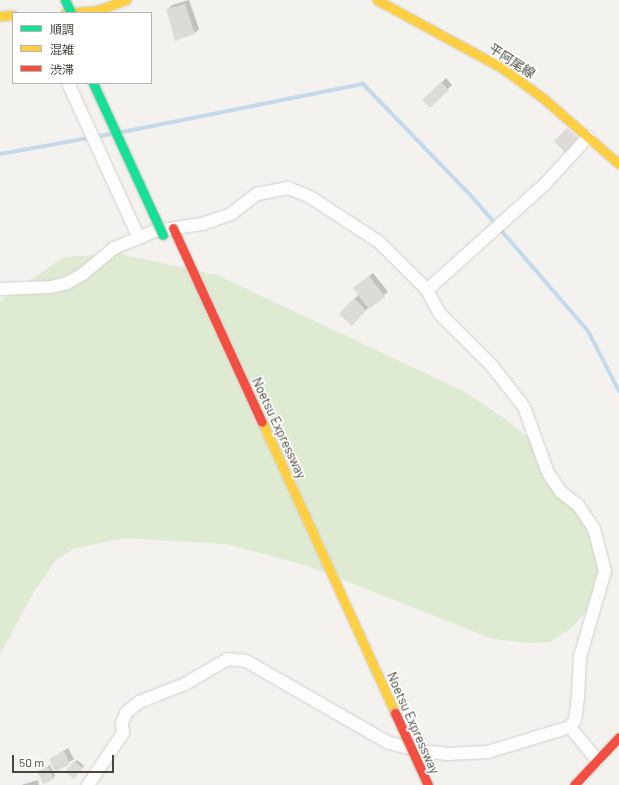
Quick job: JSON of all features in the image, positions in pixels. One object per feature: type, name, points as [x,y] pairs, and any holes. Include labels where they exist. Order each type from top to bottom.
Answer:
[{"type":"main road","points":[[55,0],[61,12]]},
{"type":"main road","points":[[65,0],[71,12]]},
{"type":"main road","points":[[76,12],[98,10],[126,0]]},
{"type":"main road","name":"平阿尾線","points":[[377,0],[502,68],[544,98],[619,164]]},
{"type":"main road","points":[[0,16],[12,15]]},
{"type":"main road","points":[[93,84],[165,238]]},
{"type":"main road","name":"Noetsu Expressway","points":[[171,225],[428,785]]},
{"type":"main road","name":"Noetsu Expressway","points":[[389,730],[402,757]]},
{"type":"main road","points":[[574,785],[619,737]]},
{"type":"street","points":[[68,84],[139,238]]},
{"type":"street","points":[[426,290],[545,184],[588,137]]},
{"type":"street","points":[[0,289],[51,287],[68,283],[83,274],[114,248],[155,231],[202,224],[231,214],[256,194],[288,188],[310,197],[379,242],[426,290],[440,314],[472,344],[524,407],[548,473],[560,491],[578,505],[594,529],[605,571],[580,657],[575,720],[570,727],[487,752],[448,754],[420,751],[387,742],[246,661],[228,658],[185,684],[139,702],[126,713],[122,723],[123,733],[88,785]]},
{"type":"street","points":[[570,727],[597,760]]},
{"type":"green space","points":[[120,254],[217,275],[465,392],[505,419],[530,439],[594,532],[600,587],[590,608],[570,629],[550,642],[529,643],[493,639],[308,566],[226,544],[123,538],[73,549],[56,560],[33,593],[0,655],[0,301],[64,257]]},
{"type":"building","points":[[185,4],[195,34],[175,41],[166,9]]},
{"type":"building","points":[[441,82],[449,90],[430,108],[422,100]]},
{"type":"building","points":[[567,128],[579,139],[565,153],[554,141]]},
{"type":"building","points":[[369,276],[385,297],[369,309],[353,288]]},
{"type":"building","points":[[354,298],[366,310],[352,326],[339,314]]},
{"type":"building","points":[[64,751],[70,764],[55,772],[49,759]]},
{"type":"building","points":[[74,761],[83,768],[74,779],[65,772]]},
{"type":"building","points":[[48,767],[54,779],[43,784],[37,771]]},
{"type":"waterway","points":[[122,132],[363,84],[474,199],[588,331],[619,391]]},
{"type":"waterway","points":[[0,154],[110,134]]},
{"type":"traffic: slow","points":[[76,12],[98,10],[126,0]]},
{"type":"traffic: slow","points":[[377,0],[502,68],[543,98],[619,164]]},
{"type":"traffic: slow","points":[[0,16],[12,15]]},
{"type":"traffic: slow","points":[[262,422],[395,713]]},
{"type":"traffic: jam","points":[[173,228],[262,422]]},
{"type":"traffic: jam","points":[[395,713],[428,785]]},
{"type":"traffic: jam","points":[[574,785],[619,737]]},
{"type":"traffic: fast","points":[[65,0],[71,12]]},
{"type":"traffic: fast","points":[[93,84],[163,235]]}]
